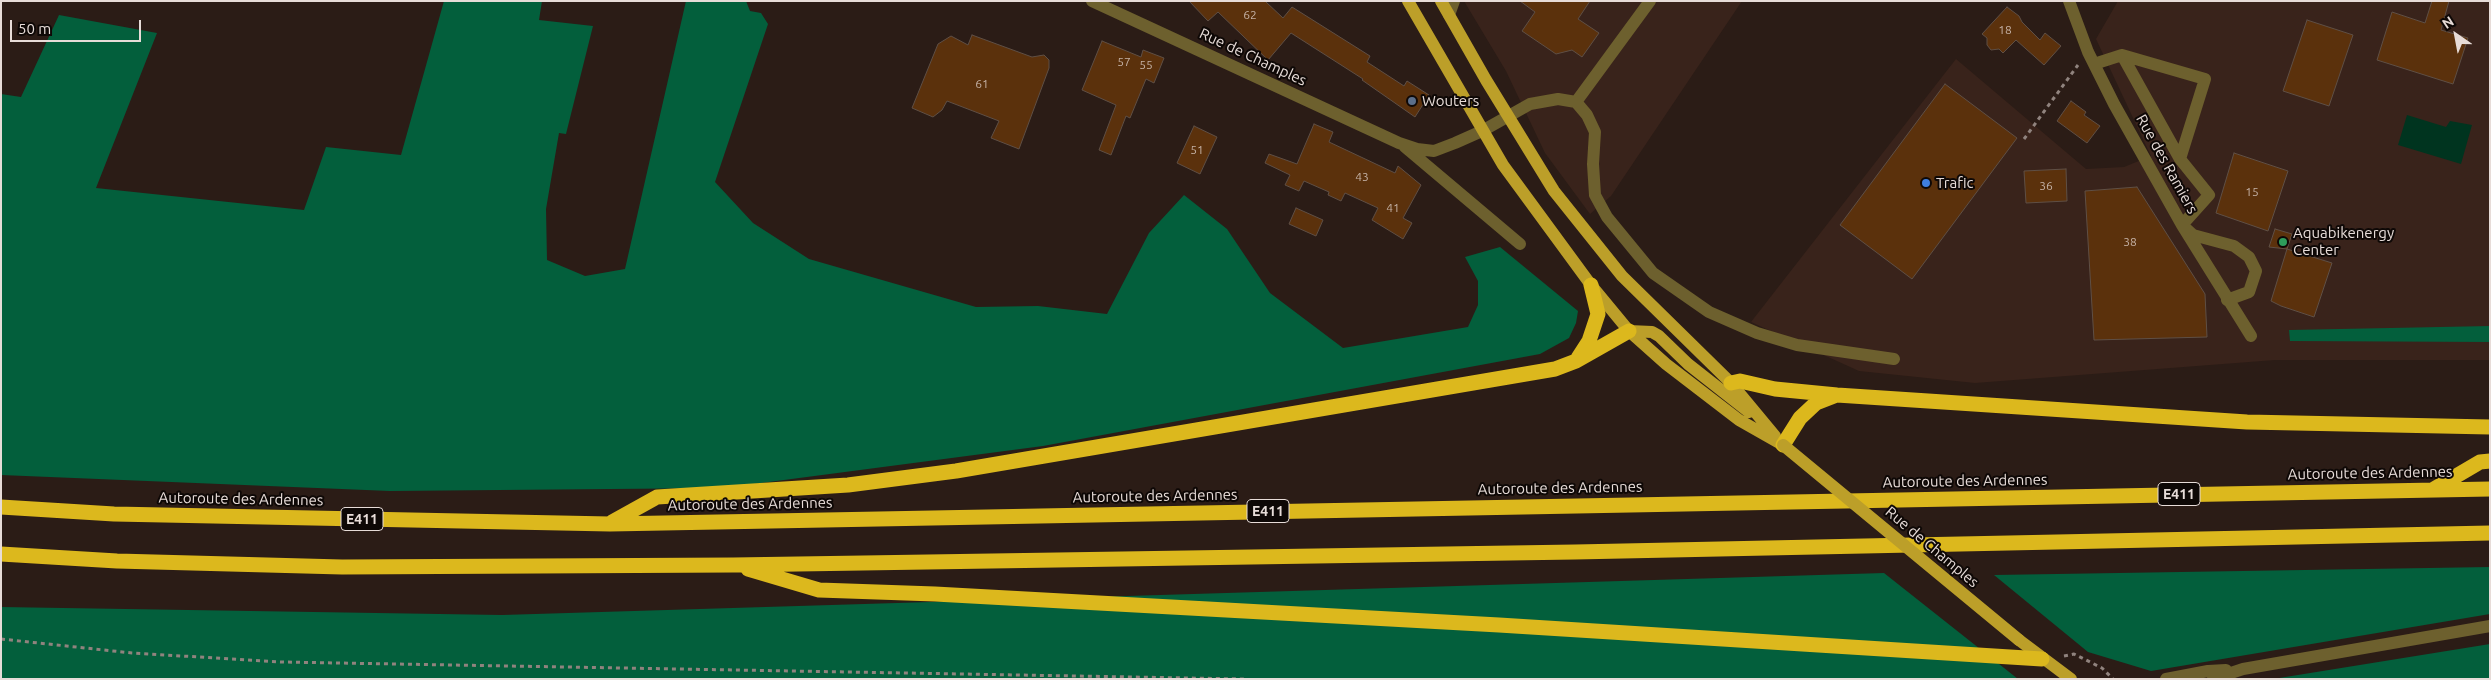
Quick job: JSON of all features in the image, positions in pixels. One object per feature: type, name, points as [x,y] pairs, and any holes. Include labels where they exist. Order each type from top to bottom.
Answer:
[{"type":"highway","points":[[1576,361],[1589,341],[1598,314],[1591,285]]},
{"type":"highway","points":[[610,524],[657,496],[848,485],[956,471],[1545,371],[1576,361],[1629,331]]},
{"type":"highway","points":[[1731,383],[1740,381],[1775,389],[1837,395],[2247,422],[2490,427]]},
{"type":"highway","points":[[1783,445],[1800,418],[1816,403],[1837,395]]},
{"type":"highway","points":[[2431,490],[2480,462],[2490,461]]},
{"type":"highway","name":"Autoroute des Ardennes","points":[[1,507],[114,514],[610,524],[2490,489]]},
{"type":"highway","points":[[1,554],[117,561],[342,567],[733,565],[1575,552],[2490,533]]},
{"type":"highway","points":[[733,565],[819,590],[935,594],[1469,624],[2042,659]]},
{"type":"main road","name":"Rue de Champles","points":[[1408,1],[1482,131],[1531,205],[1591,285],[1629,331],[1666,364],[1740,420],[1783,445],[2042,659],[2071,679]]},
{"type":"main road","points":[[1441,1],[1507,116],[1554,191],[1589,238],[1650,306],[1731,383],[1759,419],[1783,445]]},
{"type":"main road","points":[[1629,331],[1652,332],[1659,336],[1688,364],[1732,400],[1759,419]]},
{"type":"street","name":"Rue de Champles","points":[[1092,1],[1399,143],[1417,149],[1434,151],[1482,131],[1507,116]]},
{"type":"street","points":[[1449,15],[1454,1]]},
{"type":"street","points":[[1576,102],[1650,1]]},
{"type":"street","name":"Rue des Ramiers","points":[[2068,1],[2094,64],[2182,225],[2251,336]]},
{"type":"street","points":[[2094,64],[2122,55],[2205,78],[2180,159]]},
{"type":"street","points":[[2122,55],[2180,159],[2209,195],[2182,225],[2193,235],[2234,246],[2249,257],[2256,270],[2249,292],[2227,300]]},
{"type":"street","points":[[1507,116],[1530,104],[1545,100],[1558,99],[1576,102],[1587,115],[1595,132],[1593,164],[1595,194],[1606,217],[1653,273],[1709,312],[1757,333],[1796,345],[1894,359]]},
{"type":"street","name":"Rue de Champles","points":[[1399,143],[1520,244]]},
{"type":"street","points":[[2166,679],[2208,671],[2243,669],[2490,626]]},
{"type":"street","points":[[2213,679],[2243,669]]},
{"type":"path","points":[[2024,140],[2088,52]]},
{"type":"path","points":[[1,639],[132,653],[282,662],[1245,679]]},
{"type":"path","points":[[2042,659],[2074,654],[2102,668],[2113,679]]},
{"type":"shaded area","points":[[1464,1],[1742,1],[1611,196],[1590,214],[1545,153],[1506,71]]},
{"type":"shaded area","points":[[2118,1],[2490,1],[2490,360],[2275,360],[1975,383],[1859,371],[1751,322],[1956,59],[2086,169],[2124,167],[2151,156],[2096,39]]},
{"type":"green space","points":[[444,1],[542,1],[539,20],[593,26],[566,134],[559,133],[546,209],[547,260],[585,276],[625,269],[686,1],[746,1],[750,11],[761,13],[768,24],[715,182],[753,223],[809,259],[976,307],[1038,306],[1107,314],[1149,233],[1184,195],[1227,229],[1270,293],[1343,348],[1468,327],[1478,305],[1478,281],[1465,257],[1500,247],[1578,311],[1576,323],[1569,338],[1540,354],[1043,446],[723,488],[390,491],[1,475],[1,94],[21,97],[59,15],[157,33],[96,188],[304,210],[326,147],[401,155]]},
{"type":"green space","points":[[2407,115],[2446,127],[2450,121],[2472,125],[2461,164],[2398,145]]},
{"type":"green space","points":[[2490,326],[2490,342],[2290,341],[2289,330]]},
{"type":"green space","points":[[2490,567],[2490,614],[2151,671],[2088,652],[1994,575]]},
{"type":"green space","points":[[1884,573],[2018,679],[1,679],[1,607],[502,615]]},
{"type":"green space","points":[[2490,644],[2490,679],[2273,679]]},
{"type":"building","points":[[1189,1],[1265,1],[1283,18],[1292,7],[1370,56],[1367,62],[1404,86],[1407,81],[1429,95],[1415,117],[1363,79],[1291,33],[1268,60],[1218,12],[1208,21]]},
{"type":"building","points":[[1520,1],[1590,1],[1578,19],[1599,33],[1582,57],[1572,50],[1556,54],[1522,31],[1535,12]]},
{"type":"building","points":[[2432,1],[2449,1],[2441,30],[2468,38],[2453,84],[2377,60],[2392,12],[2425,23]]},
{"type":"building","points":[[2007,7],[2019,16],[2022,22],[2040,40],[2045,33],[2061,46],[2044,65],[2016,40],[2003,53],[1999,49],[1991,50],[1987,45],[1987,38],[1982,34]]},
{"type":"building","points":[[2307,20],[2353,35],[2329,106],[2283,91]]},
{"type":"building","points":[[972,35],[1032,57],[1044,55],[1049,60],[1049,68],[1019,149],[991,138],[999,121],[947,101],[942,110],[933,117],[912,108],[938,44],[951,36],[968,45]]},
{"type":"building","points":[[1102,41],[1141,57],[1143,50],[1164,58],[1154,83],[1146,79],[1130,118],[1126,116],[1111,155],[1099,150],[1116,105],[1082,90]]},
{"type":"building","points":[[1945,84],[2017,138],[1912,279],[1840,225]]},
{"type":"building","points":[[2071,101],[2086,112],[2084,115],[2100,126],[2087,143],[2057,121]]},
{"type":"building","points":[[1314,124],[1333,132],[1329,142],[1395,173],[1398,166],[1421,185],[1403,218],[1412,223],[1403,239],[1372,220],[1378,208],[1345,193],[1341,201],[1328,195],[1329,192],[1304,181],[1299,191],[1285,185],[1290,175],[1265,163],[1269,154],[1297,164]]},
{"type":"building","points":[[1194,126],[1217,137],[1200,174],[1177,163]]},
{"type":"building","points":[[2234,153],[2288,171],[2268,231],[2216,213]]},
{"type":"building","points":[[2066,169],[2067,201],[2026,203],[2024,171]]},
{"type":"building","points":[[2137,187],[2205,294],[2207,337],[2094,340],[2085,191]]},
{"type":"building","points":[[1296,208],[1323,220],[1316,236],[1289,224]]},
{"type":"building","points":[[2275,229],[2292,234],[2287,249],[2269,247]]},
{"type":"building","points":[[2287,249],[2332,263],[2314,317],[2271,301]]},
{"type":"place","name":"Wouters","points":[[1412,101]]},
{"type":"place","name":"Trafic","points":[[1926,183]]},
{"type":"place","name":"Aquabikenergy Center","points":[[2283,242]]}]
